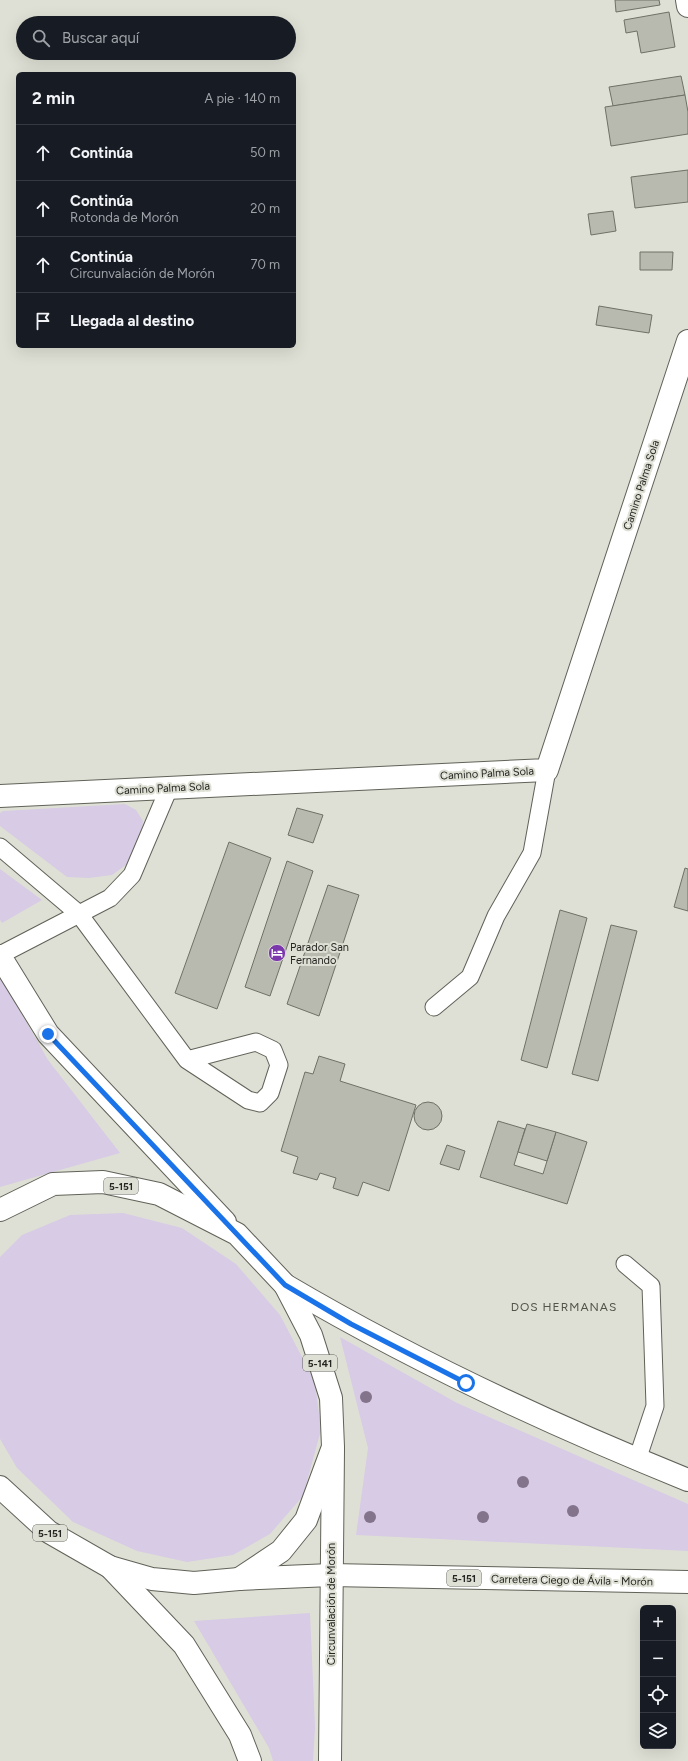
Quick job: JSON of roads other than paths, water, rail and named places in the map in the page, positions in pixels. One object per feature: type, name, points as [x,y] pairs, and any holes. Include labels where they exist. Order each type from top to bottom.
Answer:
[{"type":"main road","points":[[687,0],[688,6]]},
{"type":"main road","name":"Camino Palma Sola","points":[[0,796],[547,770],[688,341]]},
{"type":"main road","points":[[0,955],[48,1034],[236,1234]]},
{"type":"main road","name":"5-151","points":[[0,1210],[53,1184],[104,1182],[159,1194],[236,1234],[285,1285],[351,1324],[466,1383],[637,1460],[688,1480]]},
{"type":"main road","name":"5-141","points":[[285,1285],[311,1335],[331,1398],[333,1447]]},
{"type":"main road","points":[[239,1579],[281,1551],[306,1520],[333,1447]]},
{"type":"main road","name":"Circunvalación de Morón","points":[[330,1761],[333,1447]]},
{"type":"main road","name":"5-151","points":[[0,1487],[49,1532],[110,1567],[152,1579],[194,1583],[239,1579]]},
{"type":"main road","points":[[110,1567],[184,1645],[240,1735],[250,1761]]},
{"type":"main road","name":"Carretera Ciego de Ávila - Morón","points":[[239,1579],[331,1576],[688,1582]]},
{"type":"lane","points":[[434,1007],[470,977],[496,916],[532,853],[547,770]]},
{"type":"lane","points":[[0,955],[110,898],[132,875],[169,788]]},
{"type":"lane","points":[[0,847],[79,914],[187,1060],[248,1100],[260,1103],[270,1093],[279,1065],[273,1050],[256,1042],[187,1060]]},
{"type":"lane","points":[[625,1264],[651,1286],[654,1406],[637,1460]]},
{"type":"place","name":"Parador San Fernando","points":[[277,953]]},
{"type":"district","name":"DOS HERMANAS","points":[[564,1307]]}]
